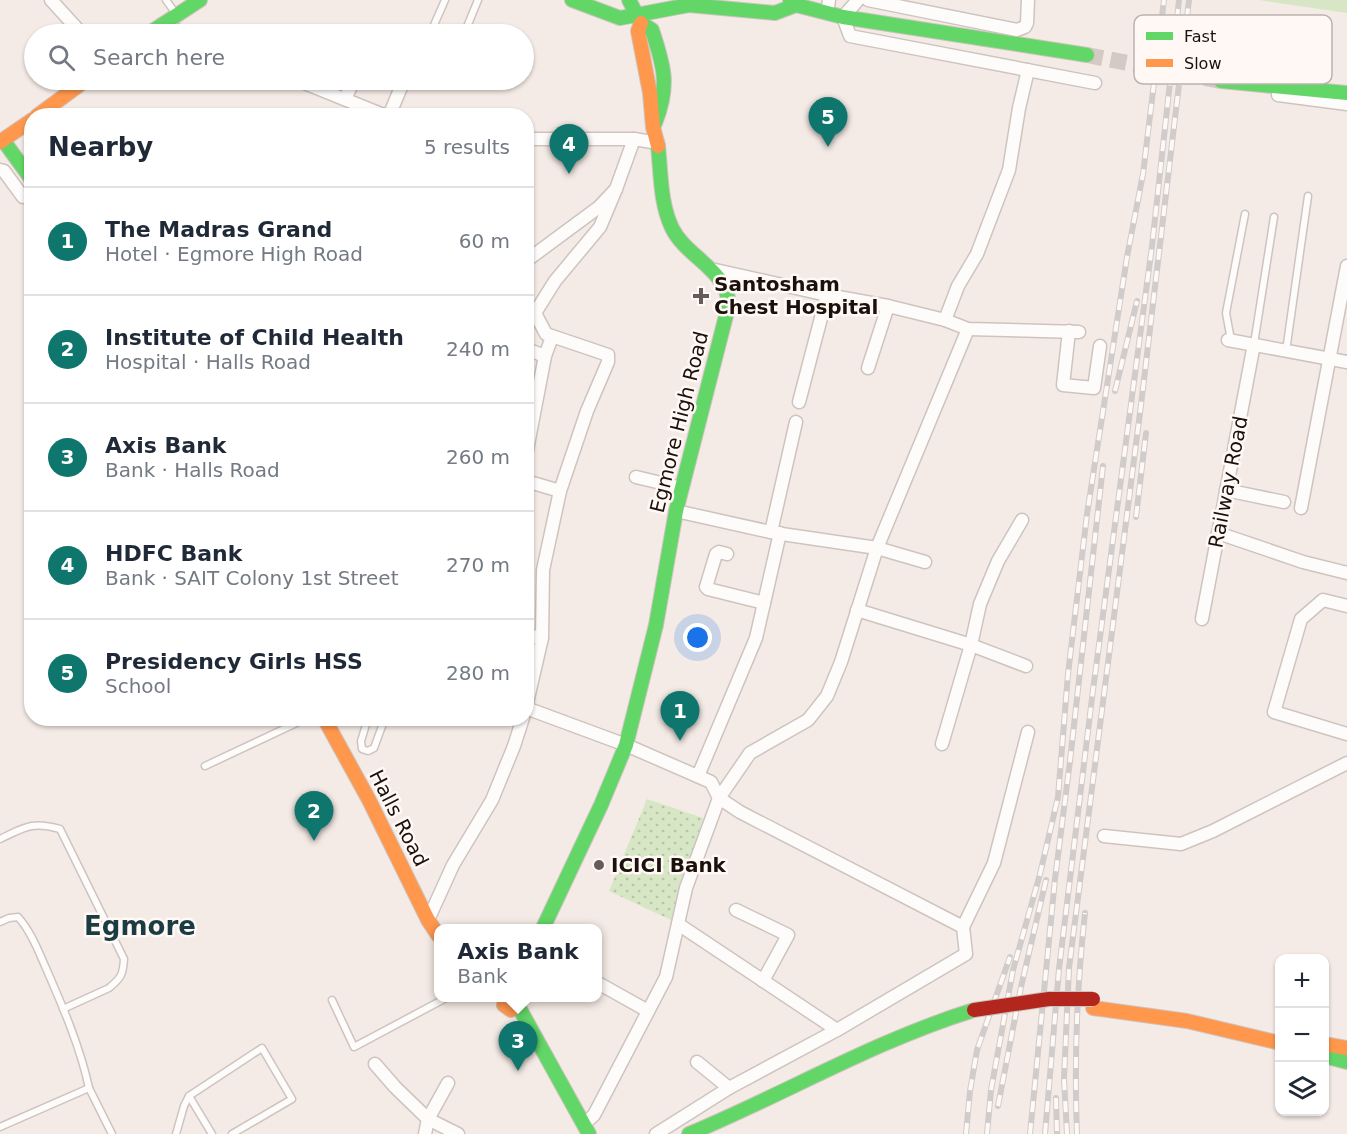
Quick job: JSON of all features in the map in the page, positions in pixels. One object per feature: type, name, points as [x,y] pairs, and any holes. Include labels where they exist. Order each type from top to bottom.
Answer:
[{"type":"main road","points":[[162,24],[200,0]]},
{"type":"main road","points":[[572,0],[620,18],[639,20],[689,3],[775,13],[793,2],[828,7],[843,18],[1087,55]]},
{"type":"main road","points":[[629,0],[639,20]]},
{"type":"main road","name":"Egmore High Road","points":[[545,924],[626,745],[656,625],[675,511],[729,304],[728,294],[711,269],[686,249],[672,228],[663,202],[658,143],[653,127],[661,110],[667,80],[652,30],[639,20]]},
{"type":"main road","points":[[1252,84],[1347,93]]},
{"type":"main road","points":[[48,108],[72,90]]},
{"type":"main road","points":[[24,125],[4,138],[24,168]]},
{"type":"main road","points":[[0,156],[12,159],[24,170]]},
{"type":"main road","name":"Halls Road","points":[[328,726],[434,929]]},
{"type":"main road","points":[[689,1134],[786,1092],[876,1046],[917,1028],[1049,999],[1186,1012],[1275,1032]]},
{"type":"main road","points":[[513,1002],[584,1131]]},
{"type":"main road","points":[[1093,1003],[1239,1032],[1275,1042]]},
{"type":"main road","points":[[718,1134],[894,1048],[974,1016]]},
{"type":"main road","points":[[1329,1046],[1346,1053]]},
{"type":"main road","points":[[1329,1055],[1346,1053]]},
{"type":"street","points":[[51,0],[73,24]]},
{"type":"street","points":[[858,0],[843,18],[850,36],[1095,83]]},
{"type":"street","points":[[868,0],[1017,30],[1025,27],[1027,23],[1028,0]]},
{"type":"street","points":[[945,320],[958,286],[976,254],[1009,170],[1028,70]]},
{"type":"street","points":[[322,90],[368,108]]},
{"type":"street","points":[[345,99],[349,90]]},
{"type":"street","points":[[392,108],[400,90]]},
{"type":"street","points":[[1278,95],[1347,104]]},
{"type":"street","points":[[534,139],[634,139],[658,143]]},
{"type":"street","points":[[534,672],[542,638],[543,570],[560,491],[583,421],[608,362],[608,355],[546,334],[535,313],[555,281],[600,226],[634,139]]},
{"type":"street","points":[[0,170],[4,171],[24,197]]},
{"type":"street","points":[[534,255],[598,207],[616,189]]},
{"type":"street","points":[[1301,508],[1347,266]]},
{"type":"street","points":[[711,269],[888,306],[945,320],[968,329],[1074,332],[1063,385],[1094,388],[1097,384],[1100,346]]},
{"type":"street","points":[[799,402],[827,295]]},
{"type":"street","points":[[868,368],[888,306]]},
{"type":"street","points":[[584,1131],[666,977],[686,888],[719,798],[750,753],[808,720],[827,696],[841,662],[877,548],[968,329]]},
{"type":"street","points":[[534,414],[545,357],[552,337]]},
{"type":"street","points":[[1229,341],[1347,362]]},
{"type":"street","name":"Railway Road","points":[[1202,619],[1254,344]]},
{"type":"street","points":[[534,352],[545,357]]},
{"type":"street","points":[[698,776],[756,638],[796,422]]},
{"type":"street","points":[[636,477],[681,488]]},
{"type":"street","points":[[534,483],[560,491]]},
{"type":"street","points":[[1226,490],[1284,502]]},
{"type":"street","points":[[675,511],[776,533],[877,548],[925,562]]},
{"type":"street","points":[[942,744],[971,645],[980,604],[998,561],[1022,520]]},
{"type":"street","points":[[1218,533],[1303,562],[1347,573]]},
{"type":"street","points":[[727,554],[719,552],[716,554],[706,587],[764,603]]},
{"type":"street","points":[[1347,606],[1323,600],[1301,619],[1274,712],[1347,734]]},
{"type":"street","points":[[857,610],[971,645],[1026,666]]},
{"type":"street","points":[[534,636],[542,638]]},
{"type":"street","points":[[534,710],[626,745],[711,782],[719,798],[740,812],[963,927]]},
{"type":"street","points":[[428,920],[450,872],[492,800],[520,726]]},
{"type":"street","points":[[656,1134],[729,1088],[837,1030],[966,954],[963,927],[993,863],[1028,732]]},
{"type":"street","points":[[1104,836],[1181,844],[1213,831],[1347,763]]},
{"type":"street","points":[[736,909],[788,935],[763,981]]},
{"type":"street","points":[[678,924],[837,1030]]},
{"type":"street","points":[[602,986],[648,1011]]},
{"type":"street","points":[[697,1062],[729,1088]]},
{"type":"street","points":[[375,1064],[395,1088],[428,1119],[458,1134]]},
{"type":"street","points":[[425,1134],[428,1119],[448,1083]]},
{"type":"lane","points":[[166,0],[176,15]]},
{"type":"lane","points":[[434,24],[445,0]]},
{"type":"lane","points":[[468,24],[478,0]]},
{"type":"lane","points":[[1286,351],[1308,196]]},
{"type":"lane","points":[[1229,341],[1226,313],[1245,214]]},
{"type":"lane","points":[[1254,344],[1274,217]]},
{"type":"lane","points":[[204,766],[290,726]]},
{"type":"lane","points":[[362,749],[361,741],[366,726]]},
{"type":"lane","points":[[362,749],[368,751],[374,748],[382,726]]},
{"type":"lane","points":[[347,761],[362,749]]},
{"type":"lane","points":[[0,839],[33,824],[60,829],[124,959],[123,974],[115,982],[63,1009]]},
{"type":"lane","points":[[0,922],[14,917],[21,920],[38,950],[63,1009],[89,1088],[111,1134]]},
{"type":"lane","points":[[332,1000],[354,1047],[438,1002]]},
{"type":"lane","points":[[176,1134],[189,1096],[262,1048],[292,1099],[232,1134]]},
{"type":"lane","points":[[0,1127],[89,1088]]},
{"type":"lane","points":[[189,1096],[213,1134]]},
{"type":"green space","points":[[1259,0],[1347,0],[1347,13]]},
{"type":"green space","points":[[647,799],[703,818],[673,921],[609,891]]},
{"type":"tunnel","points":[[1087,55],[1134,64]]},
{"type":"railway","points":[[1162,15],[1164,0]]},
{"type":"railway","points":[[1177,15],[1179,0]]},
{"type":"railway","points":[[1187,15],[1189,0]]},
{"type":"railway","points":[[987,1134],[991,1090],[1013,970],[1040,874],[1058,797],[1068,674],[1087,514],[1127,257],[1143,174],[1154,84]]},
{"type":"railway","points":[[1045,1134],[1059,969],[1093,690],[1152,246],[1170,84]]},
{"type":"railway","points":[[1067,1134],[1064,1079],[1069,968],[1141,405],[1179,84]]},
{"type":"railway","points":[[1115,391],[1137,301]]},
{"type":"railway","points":[[1136,517],[1146,433]]},
{"type":"railway","points":[[1030,1134],[1055,879],[1103,466]]},
{"type":"railway","points":[[998,1106],[1021,987],[1046,880]]},
{"type":"railway","points":[[1077,1134],[1077,1023],[1085,913]]},
{"type":"railway","points":[[966,1134],[977,1050],[1010,957]]},
{"type":"railway","points":[[1056,1098],[1057,1134]]},
{"type":"traffic: fast","points":[[163,24],[200,0]]},
{"type":"traffic: fast","points":[[572,0],[620,18],[689,5],[775,13],[796,5]]},
{"type":"traffic: fast","points":[[629,0],[641,23],[652,30],[660,55],[664,87],[655,123]]},
{"type":"traffic: fast","points":[[790,0],[796,5],[843,17],[1087,55]]},
{"type":"traffic: fast","points":[[1252,84],[1347,93]]},
{"type":"traffic: fast","points":[[3,140],[24,169]]},
{"type":"traffic: fast","points":[[545,924],[601,805],[626,745],[656,625],[676,511],[729,304],[721,281],[686,247],[672,228],[663,198],[658,146]]},
{"type":"traffic: fast","points":[[517,1004],[589,1134]]},
{"type":"traffic: fast","points":[[689,1134],[865,1052],[974,1010]]},
{"type":"traffic: fast","points":[[1329,1057],[1347,1062]]},
{"type":"traffic: slow","points":[[641,23],[638,31],[658,146]]},
{"type":"traffic: slow","points":[[48,108],[72,90]]},
{"type":"traffic: slow","points":[[0,142],[24,126]]},
{"type":"traffic: slow","points":[[328,726],[369,800],[434,929]]},
{"type":"traffic: slow","points":[[505,1002],[504,1005],[511,1010],[516,1002]]},
{"type":"traffic: slow","points":[[1093,1008],[1187,1021],[1275,1042]]},
{"type":"traffic: slow","points":[[1329,1045],[1347,1048]]},
{"type":"traffic: jam","points":[[974,1010],[1049,999],[1093,999]]},
{"type":"place","name":"Presidency Girls HSS","points":[[828,147]]},
{"type":"place","name":"HDFC Bank","points":[[569,174]]},
{"type":"place","name":"Santosham Chest Hospital","points":[[701,296]]},
{"type":"place","name":"The Madras Grand","points":[[680,741]]},
{"type":"place","name":"Institute of Child Health","points":[[314,841]]},
{"type":"place","name":"ICICI Bank","points":[[599,865]]},
{"type":"place","name":"Axis Bank","points":[[518,1071]]},
{"type":"district","name":"Egmore","points":[[140,926]]}]
